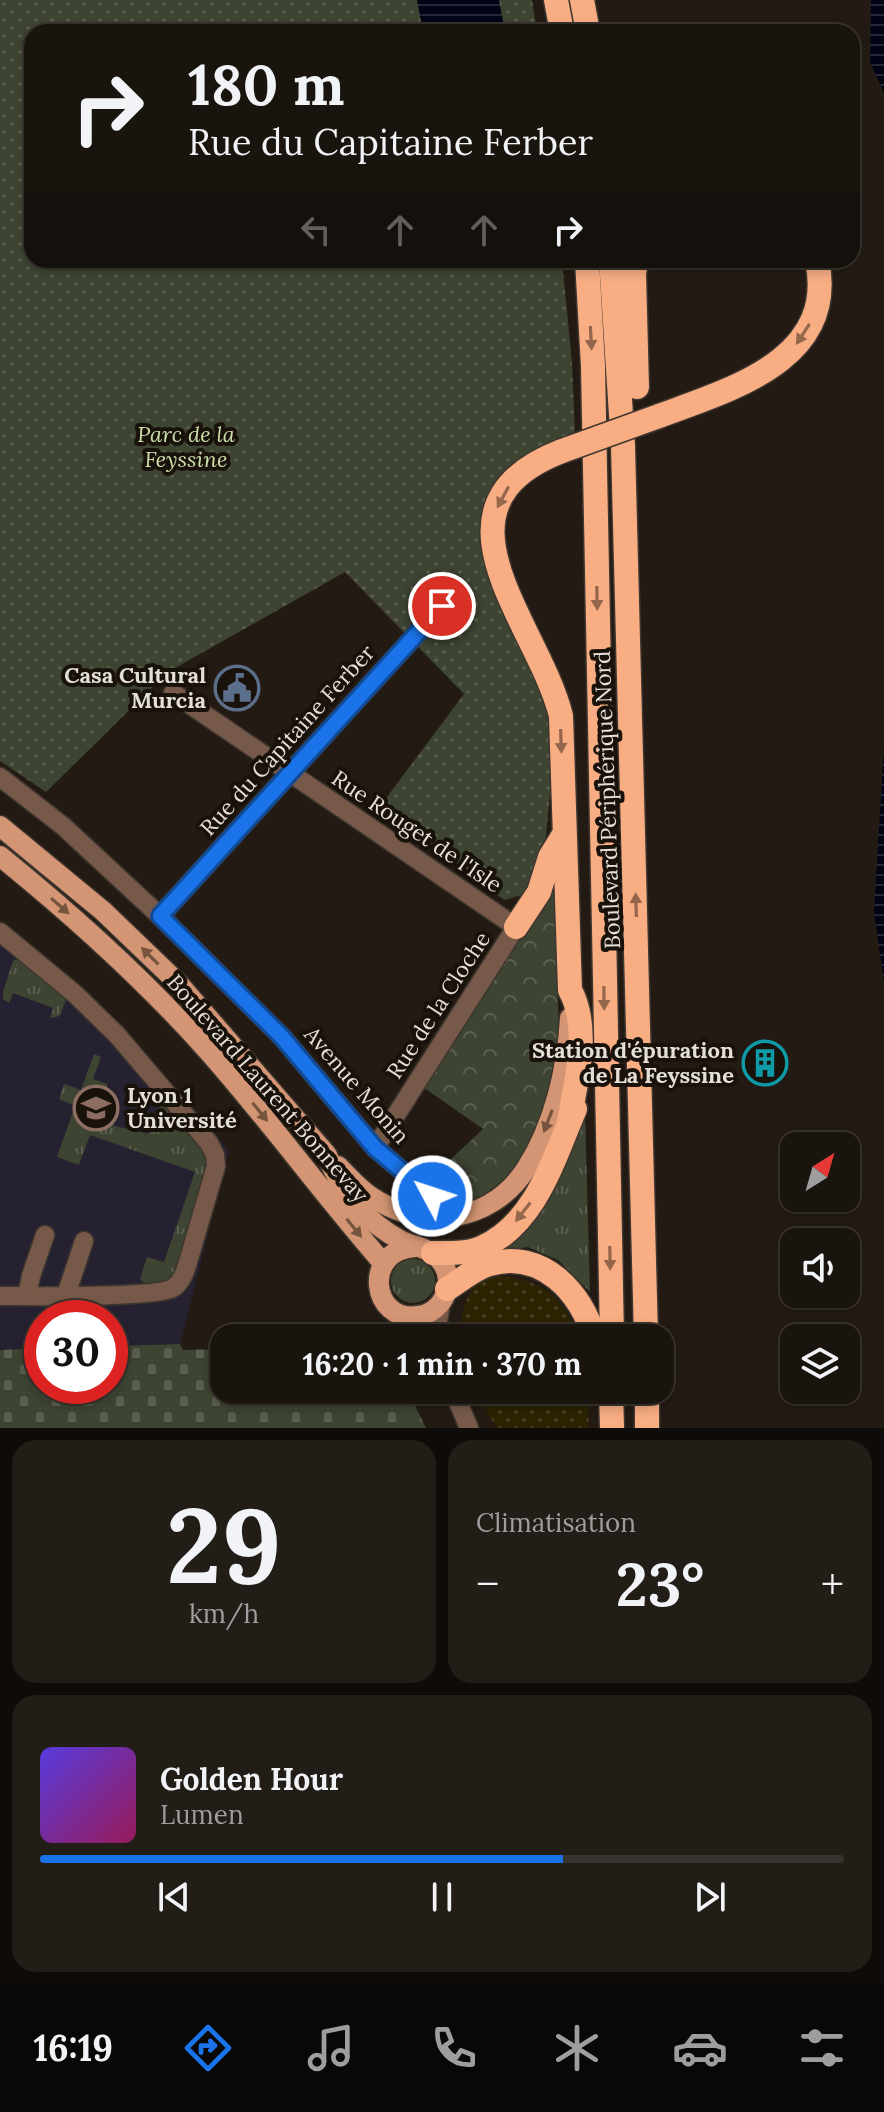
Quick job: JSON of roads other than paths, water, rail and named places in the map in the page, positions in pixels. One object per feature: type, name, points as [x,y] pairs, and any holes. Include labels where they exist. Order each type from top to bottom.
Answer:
[{"type":"highway","points":[[556,0],[560,24]]},
{"type":"highway","points":[[582,0],[586,24]]},
{"type":"highway","name":"Boulevard Périphérique Nord","points":[[587,268],[593,366],[612,1324]]},
{"type":"highway","name":"Boulevard Périphérique Nord","points":[[612,268],[619,350],[624,479],[646,1324]]},
{"type":"highway","points":[[624,479],[637,449],[636,268]]},
{"type":"highway","points":[[569,1122],[577,1076],[580,1026],[578,1005],[570,990],[561,716],[557,700],[498,572],[491,540],[494,515],[511,482],[535,463],[756,379],[788,354],[806,331],[820,289],[818,268]]},
{"type":"highway","points":[[516,927],[539,892],[550,857],[564,834]]},
{"type":"highway","points":[[424,1250],[472,1251],[495,1240],[520,1216],[560,1149],[583,1090],[589,1065],[605,1042]]},
{"type":"highway","points":[[444,1296],[486,1264],[511,1262],[538,1267],[561,1280],[578,1299],[588,1324]]},
{"type":"highway","points":[[611,1404],[612,1428]]},
{"type":"highway","points":[[647,1404],[647,1428]]},
{"type":"main road","name":"Boulevard Laurent Bonnevay","points":[[0,826],[103,911],[178,983],[327,1155],[336,1179],[349,1198],[377,1226],[424,1250]]},
{"type":"main road","name":"Boulevard Laurent Bonnevay","points":[[0,856],[84,927],[168,1008],[242,1091],[383,1263]]},
{"type":"main road","points":[[327,1155],[368,1195],[396,1210],[418,1217],[446,1218],[489,1205],[507,1191],[526,1169],[547,1126],[569,1043],[570,990]]},
{"type":"main road","points":[[424,1250],[446,1269],[444,1296],[422,1316],[406,1316],[391,1309],[381,1295],[378,1279],[383,1263],[397,1251],[424,1250]]},
{"type":"street","name":"Rue du Capitaine Ferber","points":[[160,916],[442,606],[439,594]]},
{"type":"street","name":"Rue Rouget de l'Isle","points":[[173,693],[516,927]]},
{"type":"street","name":"Avenue Monin","points":[[0,777],[63,826],[160,916],[282,1037],[375,1148],[432,1196]]},
{"type":"street","name":"Rue de la Cloche","points":[[375,1148],[516,927]]},
{"type":"street","points":[[0,932],[75,994],[117,1035],[209,1143],[215,1155],[214,1173],[188,1262],[179,1282],[161,1292],[0,1296]]},
{"type":"street","points":[[27,1296],[45,1235]]},
{"type":"street","points":[[66,1295],[84,1241]]},
{"type":"street","points":[[438,1324],[444,1296]]},
{"type":"street","points":[[406,1316],[413,1324]]},
{"type":"street","points":[[459,1404],[469,1428]]},
{"type":"place","name":"Casa Cultural Murcia","points":[[237,688]]},
{"type":"place","name":"Station d'épuration de La Feyssine","points":[[765,1063]]},
{"type":"place","name":"Lyon 1 Université","points":[[96,1108]]},
{"type":"park label","name":"Parc de la Feyssine","points":[[186,446]]}]
